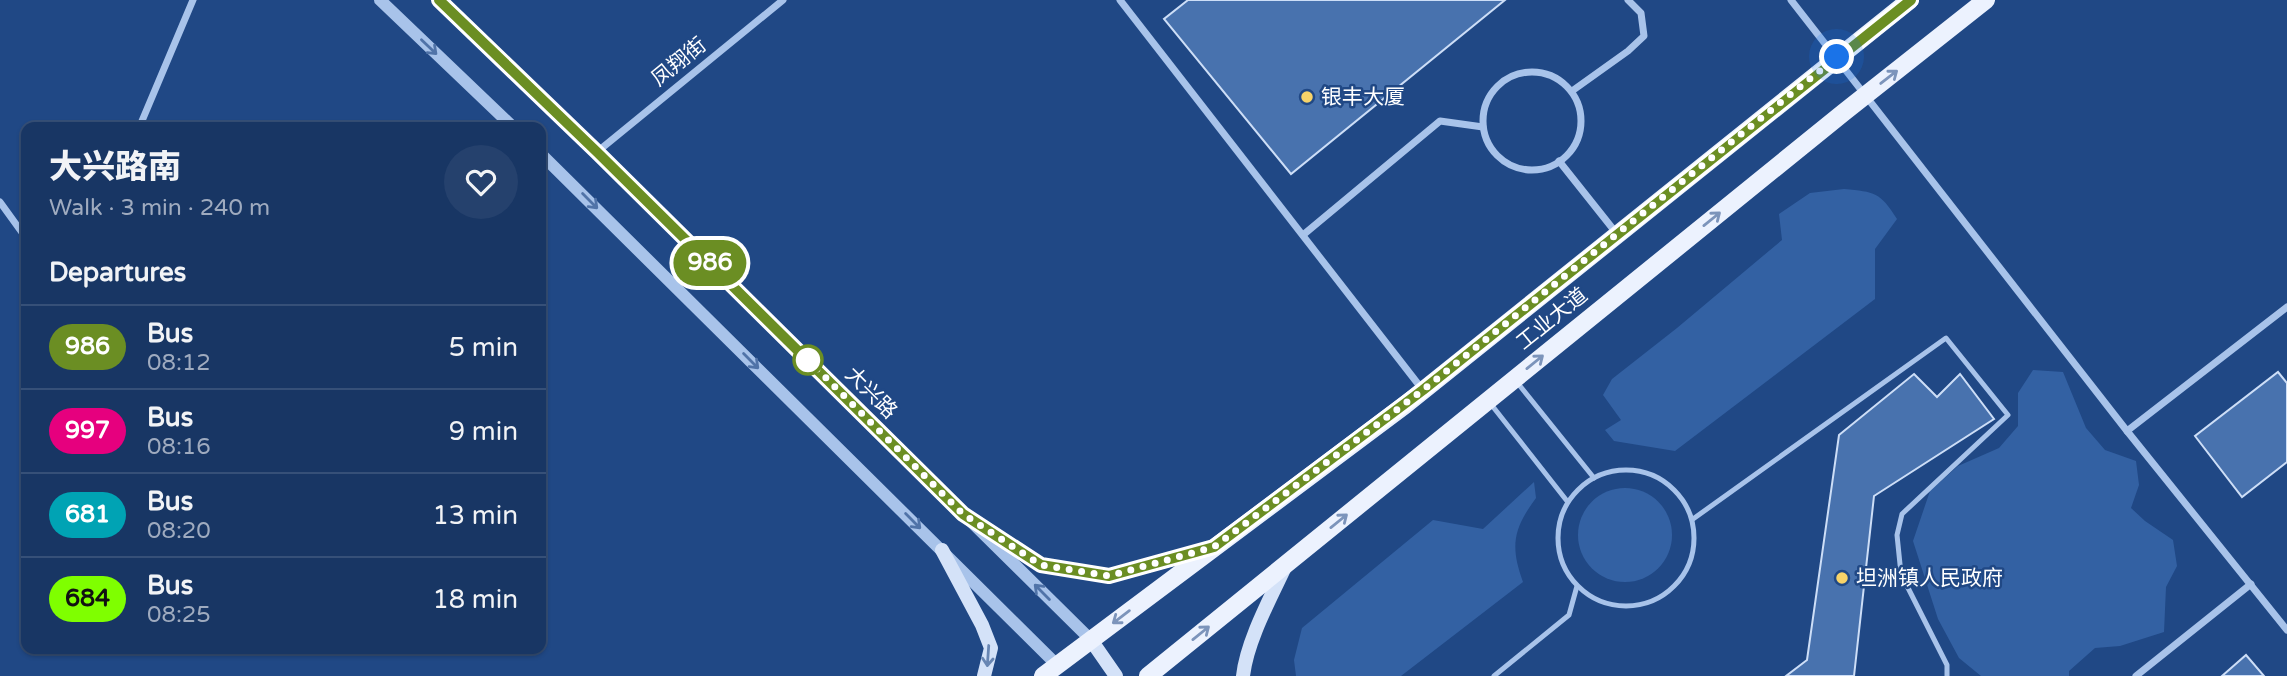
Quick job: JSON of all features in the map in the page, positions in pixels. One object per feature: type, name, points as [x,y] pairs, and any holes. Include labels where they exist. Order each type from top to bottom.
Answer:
[{"type":"main road","name":"工业大道","points":[[1043,676],[1061,670],[1091,640],[1423,390],[1910,0]]},
{"type":"main road","name":"工业大道","points":[[1148,676],[1986,0]]},
{"type":"main road","name":"工业大道","points":[[963,514],[1041,565],[1109,576],[1214,547]]},
{"type":"main road","points":[[942,550],[982,625],[991,648],[984,676]]},
{"type":"main road","points":[[1243,676],[1244,666],[1262,617],[1286,564]]},
{"type":"main road","name":"大兴路","points":[[1091,640],[1116,676]]},
{"type":"street","points":[[141,122],[192,0]]},
{"type":"street","points":[[380,0],[508,122]]},
{"type":"street","name":"大兴路","points":[[439,0],[597,152],[1091,640]]},
{"type":"street","name":"凤翔街","points":[[597,152],[783,0]]},
{"type":"street","points":[[1120,0],[1423,390]]},
{"type":"street","points":[[1572,92],[1644,36],[1641,13],[1628,0]]},
{"type":"street","points":[[1791,0],[1867,94],[2127,431],[2287,630]]},
{"type":"street","points":[[1531,72],[1546,74],[1560,81],[1572,92],[1579,106],[1581,121],[1578,137],[1571,150],[1559,161],[1545,168],[1528,170],[1512,165],[1498,156],[1488,143],[1483,127],[1484,111],[1490,95],[1501,82],[1515,75],[1531,72]]},
{"type":"street","points":[[1303,235],[1440,121],[1483,127]]},
{"type":"street","points":[[546,158],[1061,670]]},
{"type":"street","points":[[1559,161],[1617,234]]},
{"type":"street","points":[[0,202],[21,231]]},
{"type":"street","points":[[2127,431],[2287,307]]},
{"type":"street","points":[[2136,676],[2251,584]]},
{"type":"lane","points":[[1693,519],[1946,338],[2008,415],[1902,514],[1897,535],[1901,574],[1947,665],[1947,676]]},
{"type":"lane","points":[[1514,379],[1594,478]]},
{"type":"lane","points":[[1488,401],[1567,501]]},
{"type":"lane","points":[[1624,469],[1647,472],[1667,482],[1683,498],[1693,519],[1695,541],[1690,563],[1679,582],[1662,597],[1640,605],[1618,606],[1595,599],[1577,586],[1564,568],[1557,545],[1558,523],[1567,501],[1594,478],[1602,473],[1624,469]]},
{"type":"lane","points":[[1494,676],[1569,615],[1577,586]]},
{"type":"shaded area","points":[[1844,189],[1876,195],[1886,203],[1897,219],[1875,249],[1875,299],[1675,451],[1614,441],[1605,430],[1621,420],[1603,395],[1612,379],[1782,240],[1779,214],[1810,193]]},
{"type":"shaded area","points":[[2033,370],[2063,372],[2086,428],[2105,450],[2136,461],[2139,485],[2131,508],[2173,540],[2177,566],[2166,587],[2164,632],[2120,646],[2095,648],[2069,671],[2069,676],[1981,676],[1959,658],[1938,619],[1913,541],[1930,491],[1958,466],[1999,448],[2018,426],[2018,393]]},
{"type":"shaded area","points":[[1534,482],[1536,498],[1522,519],[1516,538],[1516,558],[1523,582],[1401,676],[1296,676],[1294,660],[1302,628],[1433,520],[1483,529]]},
{"type":"shaded area","points":[[1625,488],[1643,492],[1658,502],[1668,517],[1672,535],[1668,553],[1658,568],[1643,578],[1625,582],[1607,578],[1592,568],[1582,553],[1578,535],[1582,517],[1592,502],[1607,492]]},
{"type":"building","name":"银丰大厦","points":[[1188,0],[1505,0],[1291,174],[1164,19]]},
{"type":"building","points":[[2278,372],[2287,383],[2287,462],[2242,497],[2195,436]]},
{"type":"building","name":"坦洲镇人民政府","points":[[1914,374],[1937,397],[1960,374],[1994,419],[1874,496],[1854,676],[1786,676],[1807,660],[1839,435]]},
{"type":"building","points":[[2246,655],[2264,676],[2222,676]]},
{"type":"bus line","name":"986","points":[[439,0],[597,152],[963,514],[1041,565],[1109,576],[1214,547],[1423,390],[1911,0]]},
{"type":"place","name":"银丰大厦","points":[[1307,97]]},
{"type":"place","name":"坦洲镇人民政府","points":[[1842,578]]},
{"type":"route","points":[[808,360],[963,514],[1041,565],[1109,576],[1214,547],[1423,390],[1837,57]]}]
